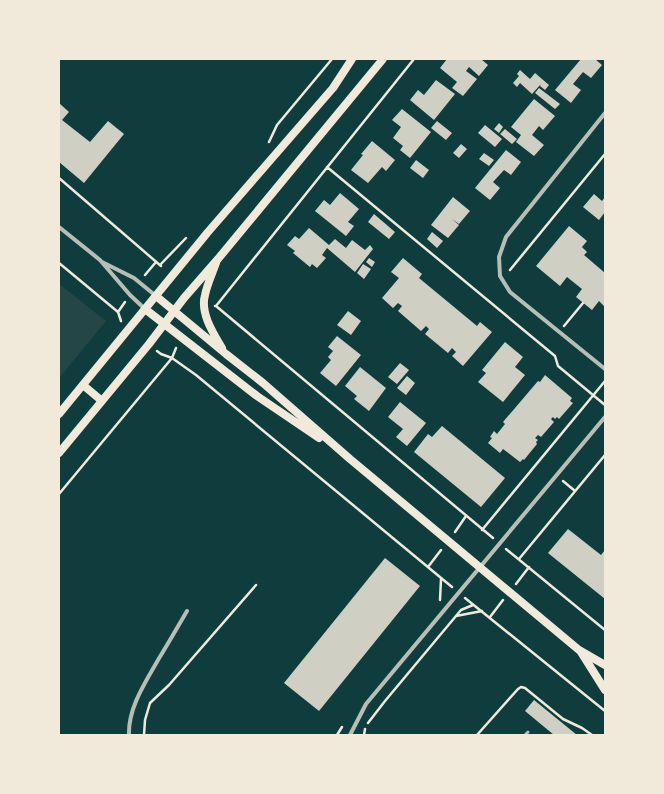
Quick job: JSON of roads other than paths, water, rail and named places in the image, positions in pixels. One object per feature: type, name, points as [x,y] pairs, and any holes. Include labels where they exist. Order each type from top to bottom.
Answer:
[{"type":"main road","points":[[59,414],[208,232],[333,88],[352,59]]},
{"type":"main road","points":[[59,453],[102,402],[173,311],[218,259],[383,59]]},
{"type":"main road","points":[[218,259],[204,297],[204,307],[210,326],[226,354]]},
{"type":"main road","points":[[156,296],[262,383],[350,459],[579,650],[605,665]]},
{"type":"main road","points":[[145,309],[257,396],[350,459]]},
{"type":"main road","points":[[82,385],[102,402]]},
{"type":"main road","points":[[579,650],[605,690]]},
{"type":"street","points":[[605,114],[506,237],[499,257],[500,276],[510,292],[605,369]]},
{"type":"street","points":[[59,227],[100,260],[134,278],[156,296]]},
{"type":"street","points":[[100,260],[130,296],[145,309]]},
{"type":"street","points":[[350,735],[366,704],[605,417]]},
{"type":"street","points":[[129,735],[129,726],[135,704],[145,682],[186,611]]}]
